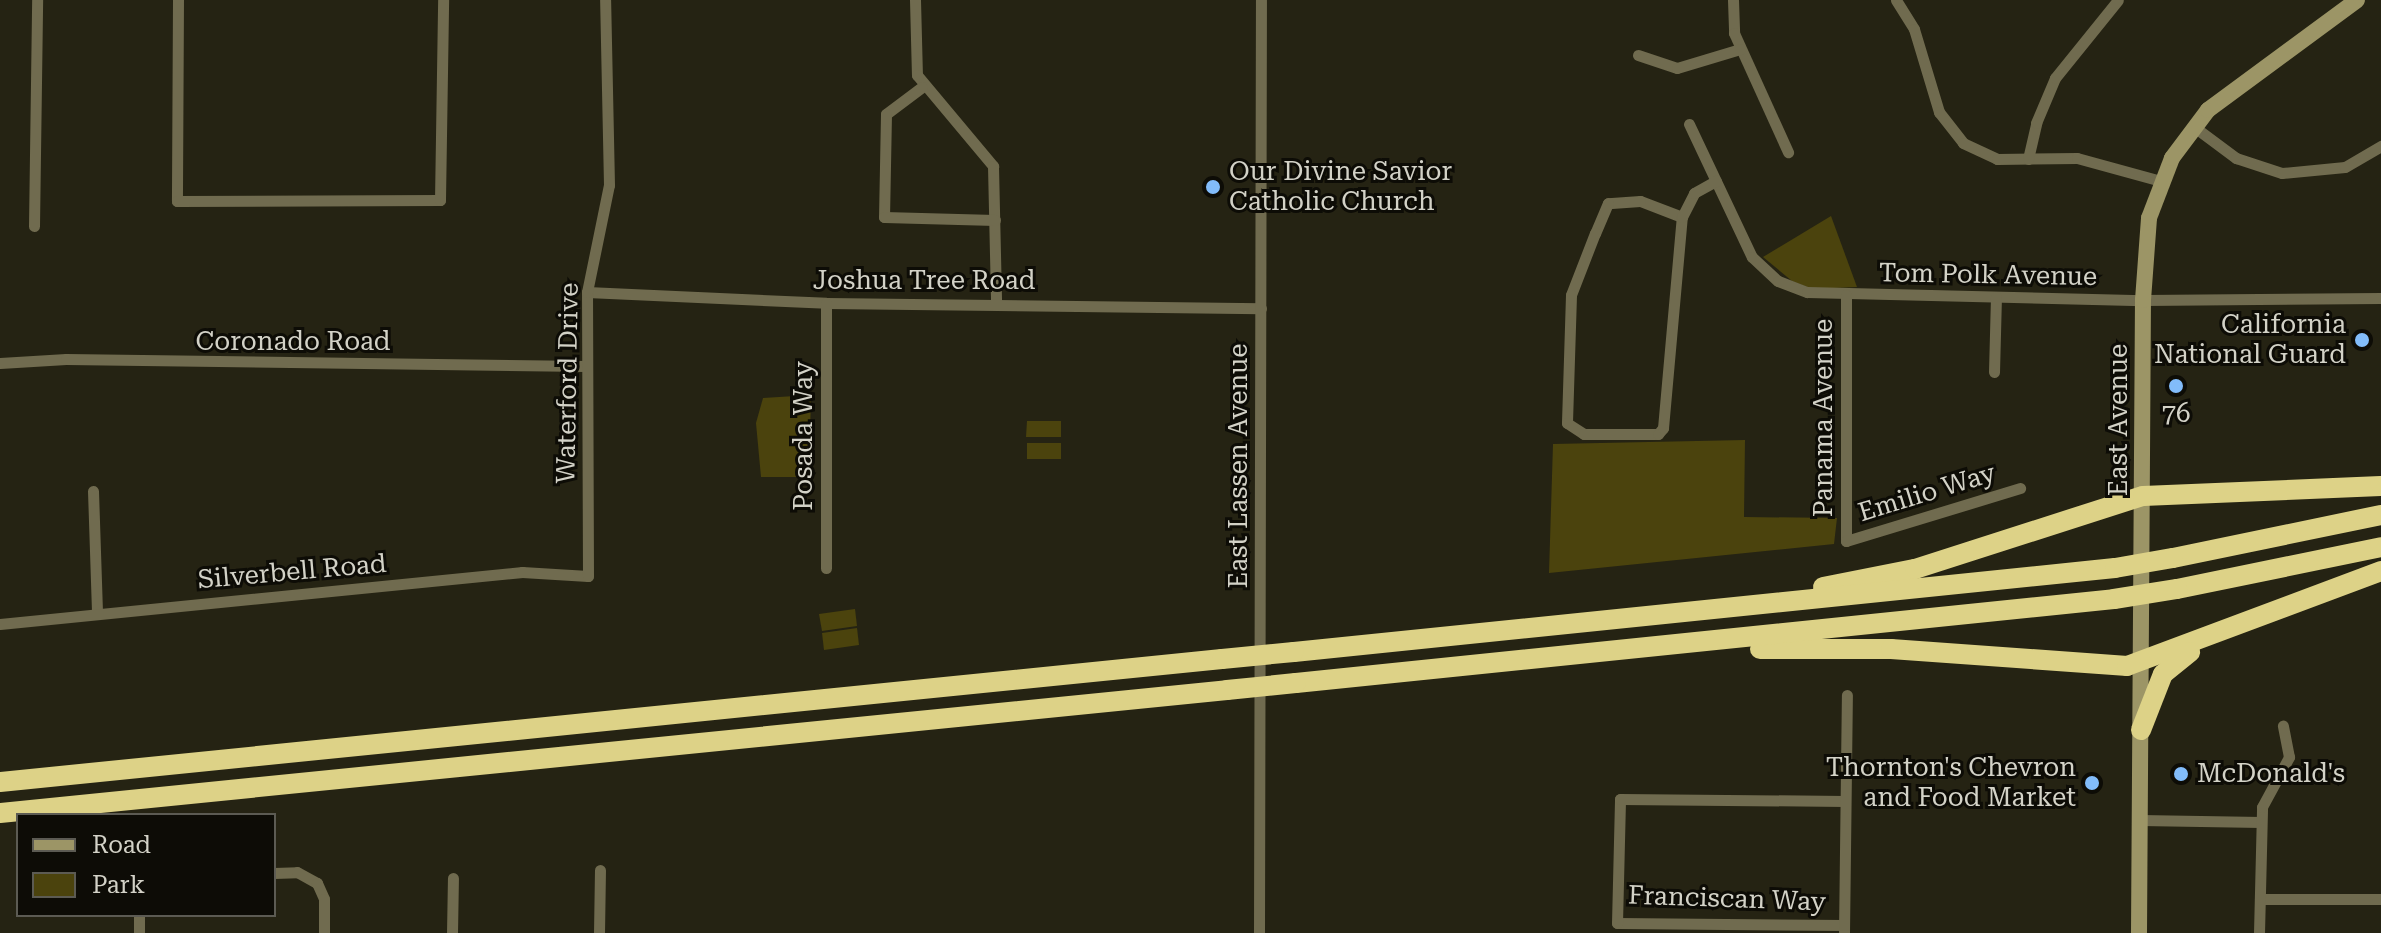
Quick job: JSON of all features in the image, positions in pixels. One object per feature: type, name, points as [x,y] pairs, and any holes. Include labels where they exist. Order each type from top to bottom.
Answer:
[{"type":"highway","points":[[1708,610],[1720,602],[1915,569],[2143,496],[2381,486]]},
{"type":"highway","points":[[0,782],[2115,568],[2381,515]]},
{"type":"highway","points":[[0,813],[1656,648],[2114,599],[2381,547]]},
{"type":"highway","points":[[1656,648],[1877,649],[2127,666],[2381,571]]},
{"type":"highway","points":[[2141,730],[2171,664],[2283,609]]},
{"type":"main road","name":"East Avenue","points":[[2139,933],[2144,253],[2161,181],[2193,126],[2238,85],[2357,0]]},
{"type":"street","points":[[34,226],[37,0]]},
{"type":"street","points":[[178,0],[177,201],[440,200],[443,0]]},
{"type":"street","name":"Waterford Drive","points":[[588,576],[587,292],[609,185],[605,0]]},
{"type":"street","points":[[915,0],[917,75],[922,87],[993,166],[996,302]]},
{"type":"street","name":"East Lassen Avenue","points":[[1259,933],[1261,0]]},
{"type":"street","points":[[1733,0],[1740,49],[1788,152]]},
{"type":"street","points":[[1896,0],[1914,29],[1931,92],[1948,127],[1979,153],[2028,159],[2077,158],[2161,181]]},
{"type":"street","points":[[2028,159],[2036,123],[2055,78],[2118,0]]},
{"type":"street","points":[[1638,55],[1677,68],[1740,49]]},
{"type":"street","points":[[922,87],[886,114],[884,217],[995,220]]},
{"type":"street","name":"Tom Polk Avenue","points":[[1689,124],[1752,257],[1778,281],[1807,292],[2143,300],[2381,298]]},
{"type":"street","points":[[2193,126],[2236,158],[2282,173],[2345,167],[2381,146]]},
{"type":"street","points":[[1682,217],[1640,201],[1608,203],[1571,295],[1567,423],[1584,434],[1647,435],[1663,428],[1682,217],[1694,193],[1716,181]]},
{"type":"street","name":"Joshua Tree Road","points":[[587,292],[826,303],[996,302],[1261,308]]},
{"type":"street","name":"Panama Avenue","points":[[1846,295],[1846,541]]},
{"type":"street","points":[[1994,372],[1996,297]]},
{"type":"street","name":"Posada Way","points":[[826,303],[826,568]]},
{"type":"street","name":"Coronado Road","points":[[0,363],[66,359],[586,366]]},
{"type":"street","name":"Emilio Way","points":[[1846,541],[2020,488]]},
{"type":"street","points":[[93,491],[97,611]]},
{"type":"street","name":"Silverbell Road","points":[[0,624],[97,611],[522,572],[588,576]]},
{"type":"street","points":[[1844,929],[1847,695]]},
{"type":"street","points":[[2259,933],[2261,822],[2266,793],[2289,757],[2283,726]]},
{"type":"street","name":"Franciscan Way","points":[[1844,929],[1617,923],[1620,799],[1845,801]]},
{"type":"street","points":[[2140,820],[2261,822]]},
{"type":"street","points":[[599,933],[600,870]]},
{"type":"street","points":[[276,873],[297,872],[317,883],[324,899],[324,933]]},
{"type":"street","points":[[452,933],[453,878]]},
{"type":"street","points":[[2260,899],[2381,899]]},
{"type":"green space","points":[[1831,216],[1857,287],[1812,289],[1792,281],[1763,257]]},
{"type":"green space","points":[[811,395],[809,477],[761,477],[756,423],[763,398]]},
{"type":"green space","points":[[1027,421],[1061,421],[1061,437],[1026,437]]},
{"type":"green space","points":[[1745,440],[1744,517],[1837,518],[1834,544],[1549,573],[1553,444]]},
{"type":"green space","points":[[1027,443],[1061,443],[1061,459],[1027,459]]},
{"type":"green space","points":[[855,609],[857,626],[822,631],[819,614]]},
{"type":"green space","points":[[857,628],[859,645],[824,650],[822,633]]},
{"type":"place","name":"Our Divine Savior Catholic Church","points":[[1213,187]]},
{"type":"place","name":"California National Guard","points":[[2362,340]]},
{"type":"place","name":"76","points":[[2176,386]]},
{"type":"place","name":"McDonald's","points":[[2181,774]]},
{"type":"place","name":"Thornton's Chevron and Food Market","points":[[2092,783]]}]
